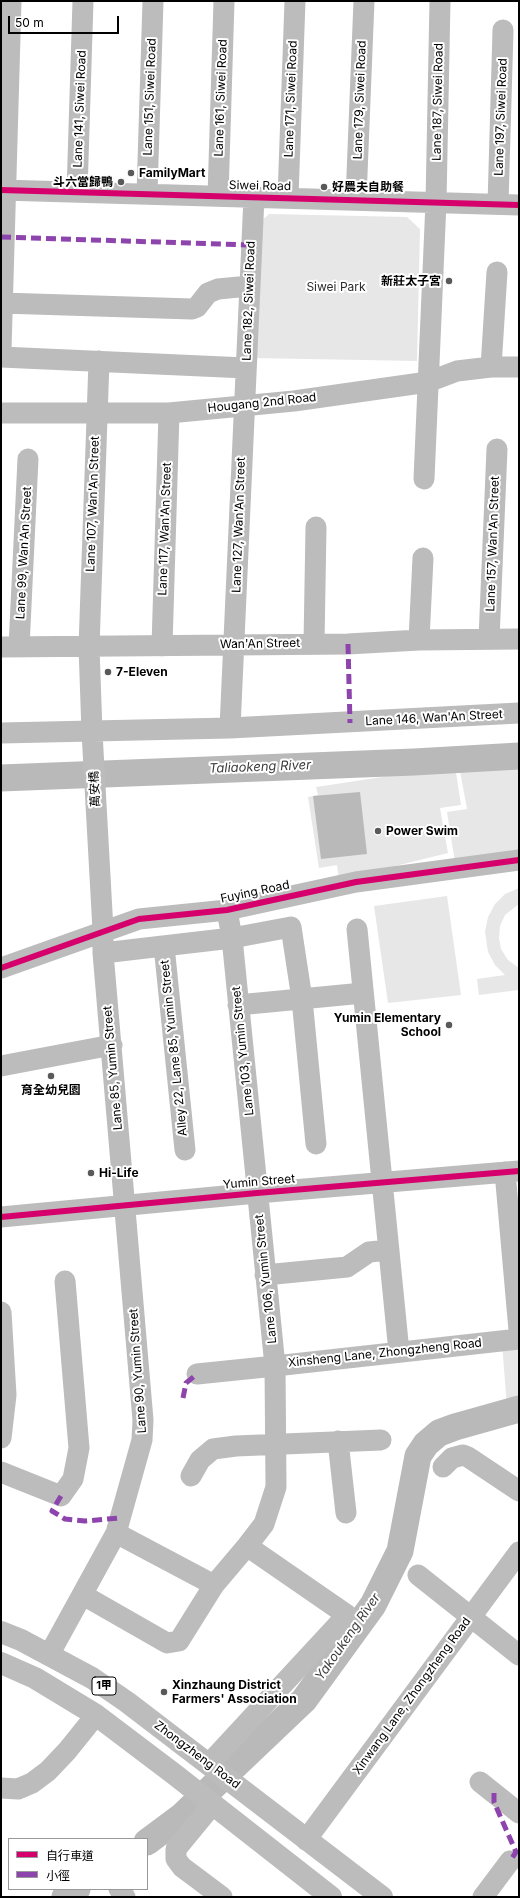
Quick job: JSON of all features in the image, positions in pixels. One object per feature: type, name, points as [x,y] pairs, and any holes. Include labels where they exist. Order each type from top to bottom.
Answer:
[{"type":"main road","name":"Zhongzheng Road","points":[[1,1632],[21,1640],[92,1678],[203,1760],[382,1897]]},
{"type":"main road","name":"1甲","points":[[1,1663],[34,1678],[96,1715],[213,1804],[331,1897]]},
{"type":"street","points":[[1,350],[3,190],[11,1]]},
{"type":"street","name":"Lane 141, Siwei Road","points":[[77,192],[83,1]]},
{"type":"street","name":"Lane 151, Siwei Road","points":[[147,194],[153,1]]},
{"type":"street","name":"Lane 161, Siwei Road","points":[[218,196],[224,1]]},
{"type":"street","name":"Lane 171, Siwei Road","points":[[288,197],[294,1]]},
{"type":"street","name":"Lane 179, Siwei Road","points":[[356,199],[364,1]]},
{"type":"street","name":"Lane 187, Siwei Road","points":[[424,479],[436,202],[440,1]]},
{"type":"street","name":"Lane 197, Siwei Road","points":[[498,204],[503,30]]},
{"type":"street","name":"Siwei Road","points":[[3,190],[288,197],[519,205]]},
{"type":"street","name":"Lane 182, Siwei Road","points":[[244,405],[254,197]]},
{"type":"street","points":[[491,367],[497,272]]},
{"type":"street","points":[[2,303],[192,309],[197,307],[208,293],[218,288],[249,286]]},
{"type":"street","points":[[1,357],[246,368]]},
{"type":"street","name":"Lane 107, Wan'An Street","points":[[92,732],[89,647],[99,362]]},
{"type":"street","name":"Hougang 2nd Road","points":[[1,413],[169,413],[294,401],[428,382],[457,371],[491,367],[519,367]]},
{"type":"street","name":"Lane 127, Wan'An Street","points":[[230,728],[235,645],[244,405]]},
{"type":"street","name":"Lane 117, Wan'An Street","points":[[162,646],[169,413]]},
{"type":"street","name":"Lane 157, Wan'An Street","points":[[489,639],[497,449]]},
{"type":"street","name":"Lane 99, Wan'An Street","points":[[10,647],[28,459]]},
{"type":"street","points":[[314,644],[316,527]]},
{"type":"street","points":[[419,640],[423,558]]},
{"type":"street","name":"Wan'An Street","points":[[10,647],[314,644],[419,640],[519,639]]},
{"type":"street","name":"Lane 146, Wan'An Street","points":[[1,734],[230,728],[519,713]]},
{"type":"street","name":"萬安橋","points":[[92,732],[103,930]]},
{"type":"street","name":"Fuying Road","points":[[1,968],[103,930],[139,919],[227,910],[356,882],[519,860]]},
{"type":"street","name":"Lane 103, Yumin Street","points":[[227,910],[232,938],[257,1193]]},
{"type":"street","name":"Alley 22, Lane 85, Yumin Street","points":[[103,953],[232,938],[291,927],[302,999]]},
{"type":"street","points":[[357,929],[399,1352]]},
{"type":"street","name":"Lane 85, Yumin Street","points":[[103,930],[103,953],[112,1045],[124,1206]]},
{"type":"street","name":"Alley 22, Lane 85, Yumin Street","points":[[164,946],[185,1150]]},
{"type":"street","points":[[238,1005],[363,993]]},
{"type":"street","points":[[302,999],[316,1144]]},
{"type":"street","points":[[1,1066],[112,1045]]},
{"type":"street","points":[[512,1172],[519,1330]]},
{"type":"street","name":"Yumin Street","points":[[1,1217],[257,1193],[512,1172]]},
{"type":"street","name":"Lane 106, Yumin Street","points":[[257,1193],[275,1366]]},
{"type":"street","name":"Lane 90, Yumin Street","points":[[116,1533],[142,1440],[143,1420],[124,1206]]},
{"type":"street","points":[[265,1275],[347,1267],[369,1252],[389,1250]]},
{"type":"street","points":[[1,1472],[61,1496],[74,1479],[79,1448],[65,1282]]},
{"type":"street","points":[[1,1312],[6,1395],[1,1438]]},
{"type":"street","name":"Xinsheng Lane, Zhongzheng Road","points":[[83,1595],[167,1643],[179,1641],[214,1584],[264,1524],[276,1487],[277,1444],[275,1366],[519,1339]]},
{"type":"street","points":[[197,1374],[275,1366]]},
{"type":"street","points":[[190,1476],[200,1460],[213,1449],[236,1446],[381,1440]]},
{"type":"street","points":[[338,1441],[346,1513]]},
{"type":"street","points":[[443,1467],[452,1458],[462,1455],[468,1457],[519,1491]]},
{"type":"street","points":[[49,1655],[116,1533],[214,1584]]},
{"type":"street","points":[[203,1760],[347,1615],[247,1546]]},
{"type":"street","name":"Xinwang Lane, Zhongzheng Road","points":[[306,1840],[519,1552]]},
{"type":"street","points":[[418,1575],[519,1655]]},
{"type":"street","points":[[1,1788],[18,1789],[32,1783],[43,1775],[67,1751],[96,1715]]},
{"type":"street","points":[[480,1782],[519,1813]]},
{"type":"street","points":[[210,1894],[182,1867],[176,1859],[176,1849],[213,1804]]},
{"type":"street","points":[[483,1897],[510,1860]]},
{"type":"green space","name":"Siwei Park","points":[[269,214],[407,217],[420,229],[417,361],[253,358],[257,225]]},
{"type":"green space","name":"Power Swim","points":[[455,766],[461,805],[440,808],[448,853],[339,880],[337,865],[319,868],[308,797],[318,795],[316,787]]},
{"type":"green space","points":[[519,768],[519,852],[455,862],[447,812],[467,809],[460,771]]},
{"type":"green space","points":[[519,888],[519,904],[505,915],[500,926],[499,938],[501,949],[508,960],[519,968],[519,990],[479,995],[477,979],[505,975],[495,965],[488,952],[485,932],[488,917],[495,904],[505,894]]},
{"type":"green space","points":[[447,896],[461,995],[388,1003],[374,906]]},
{"type":"green space","points":[[519,1341],[519,1416],[507,1407],[502,1343]]},
{"type":"shaded area","points":[[360,792],[367,854],[321,859],[313,796]]},
{"type":"waterway","name":"Taliaokeng River","points":[[1,778],[414,762],[519,756]]},
{"type":"waterway","name":"Yakoukeng River","points":[[148,1841],[182,1816],[304,1700],[373,1605],[400,1551],[418,1456],[426,1444],[439,1433],[519,1409]]},
{"type":"waterway","name":"Yakoukeng River","points":[[65,1897],[76,1890]]},
{"type":"marked path","points":[[1,237],[251,245]]},
{"type":"marked path","points":[[348,644],[350,723]]},
{"type":"marked path","points":[[183,1398],[186,1383],[197,1374]]},
{"type":"marked path","points":[[61,1496],[52,1511],[65,1519],[85,1521],[120,1518]]},
{"type":"marked path","points":[[494,1793],[494,1802],[516,1852],[510,1861]]},
{"type":"cycle path","points":[[1,190],[519,205]]},
{"type":"cycle path","points":[[1,968],[139,919],[227,910],[356,882],[519,860]]},
{"type":"cycle path","points":[[1,1217],[257,1193],[519,1171]]},
{"type":"place","name":"FamilyMart","points":[[131,173]]},
{"type":"place","name":"斗六當歸鴨","points":[[121,182]]},
{"type":"place","name":"好農夫自助餐","points":[[324,187]]},
{"type":"place","name":"新莊太子宮","points":[[449,281]]},
{"type":"place","name":"7-Eleven","points":[[108,672]]},
{"type":"place","name":"Power Swim","points":[[378,831]]},
{"type":"place","name":"Yumin Elementary School","points":[[449,1025]]},
{"type":"place","name":"育全幼兒園","points":[[51,1076]]},
{"type":"place","name":"Hi-Life","points":[[91,1173]]},
{"type":"place","name":"Xinzhaung District Farmers' Association","points":[[164,1692]]}]
